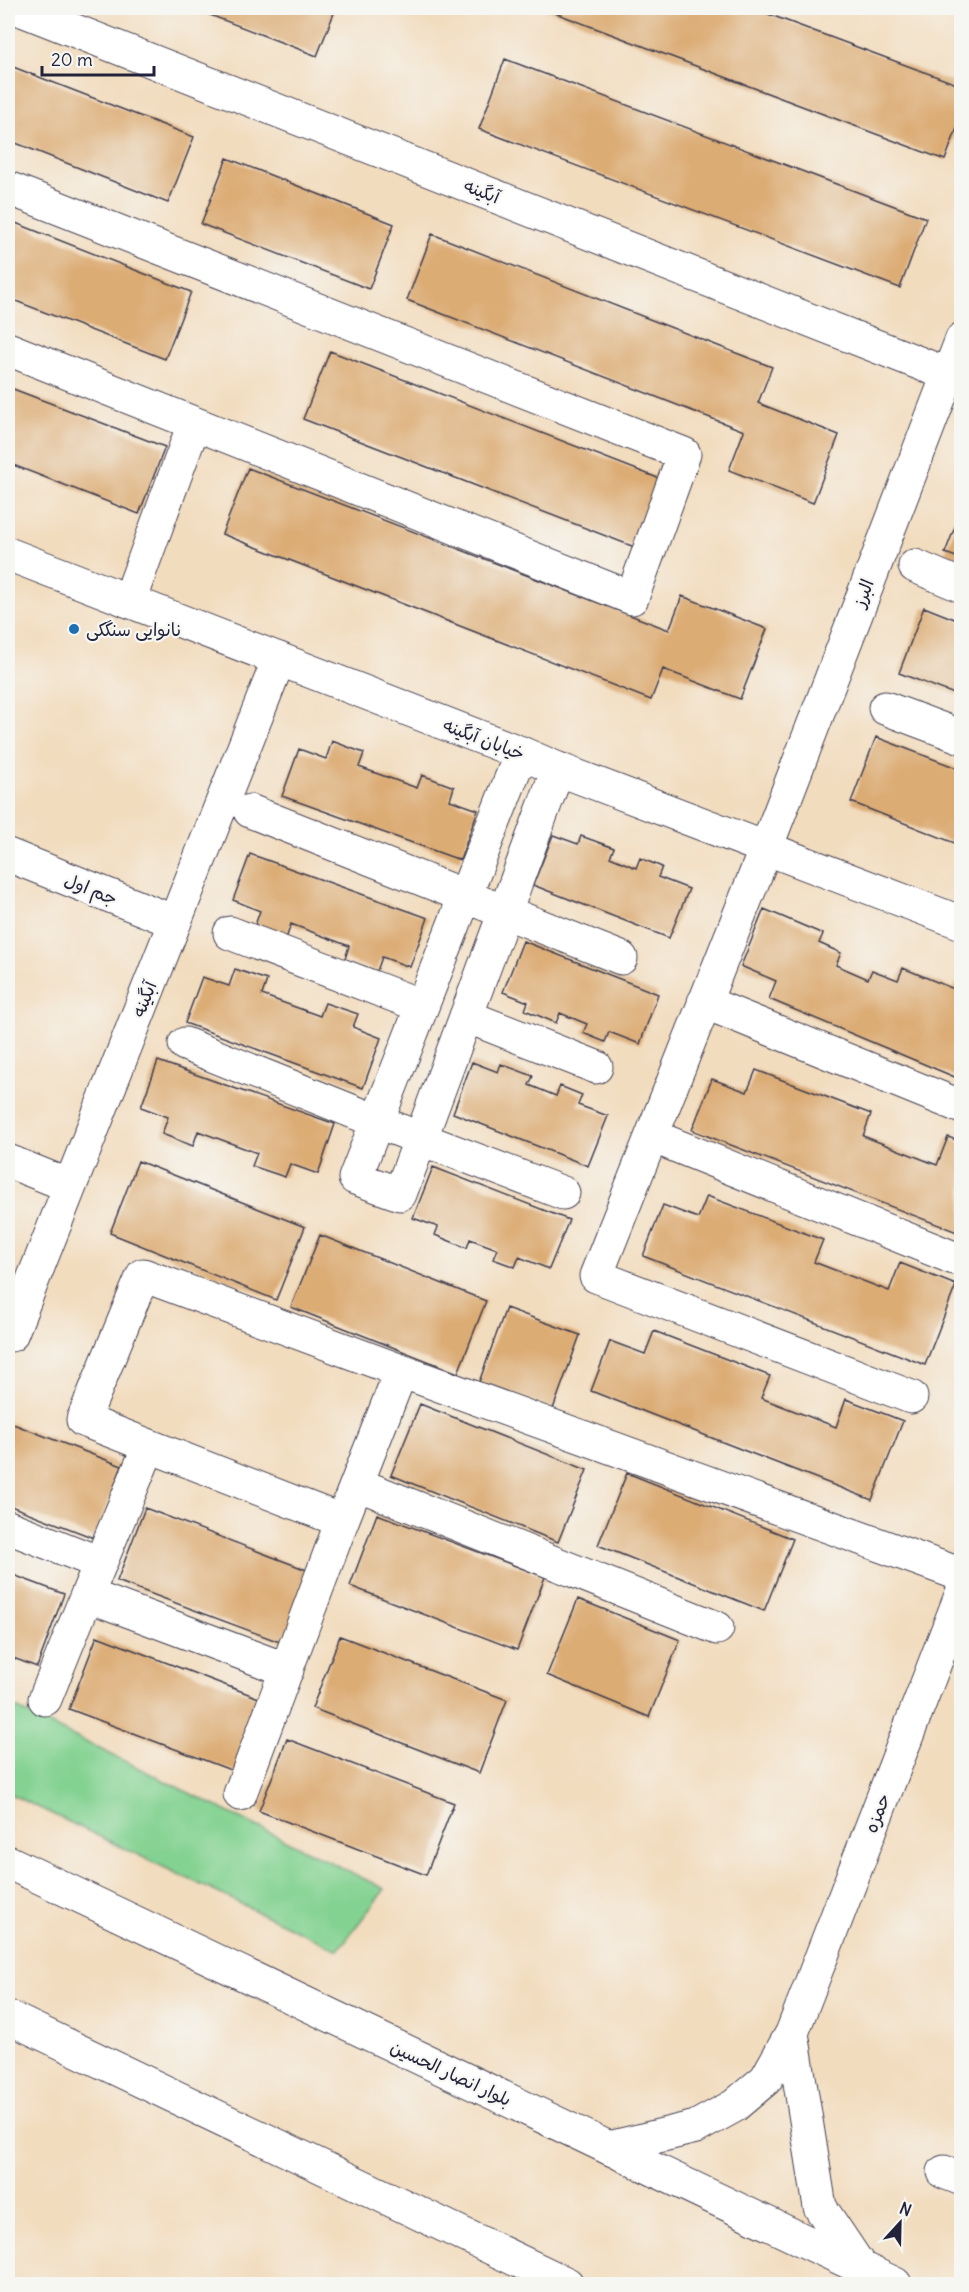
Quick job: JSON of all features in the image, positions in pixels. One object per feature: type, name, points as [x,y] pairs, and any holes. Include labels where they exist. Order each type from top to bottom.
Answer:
[{"type":"street","name":"آبگینه","points":[[17,8],[947,374]]},
{"type":"street","points":[[8,188],[684,454],[632,598],[8,349]]},
{"type":"street","name":"البرز","points":[[911,1397],[596,1276],[766,848],[962,339]]},
{"type":"street","points":[[129,601],[194,424]]},
{"type":"street","name":"خیابان آبگینه","points":[[8,554],[558,769],[962,923]]},
{"type":"street","points":[[915,566],[962,586]]},
{"type":"street","name":"آبگینه","points":[[8,1334],[11,1335],[279,659]]},
{"type":"street","points":[[885,708],[962,737]]},
{"type":"street","points":[[521,753],[356,1178],[400,1194],[558,769]]},
{"type":"street","points":[[250,810],[621,958]]},
{"type":"street","name":"جم اول","points":[[8,855],[175,922]]},
{"type":"street","points":[[230,933],[422,1006]]},
{"type":"street","points":[[705,1002],[962,1107]]},
{"type":"street","points":[[466,1016],[596,1067]]},
{"type":"street","points":[[186,1044],[377,1122],[563,1193]]},
{"type":"street","points":[[652,1136],[954,1258]]},
{"type":"street","points":[[8,1161],[70,1186]]},
{"type":"street","points":[[342,1521],[83,1420],[143,1275],[962,1575]]},
{"type":"street","points":[[240,1794],[401,1371]]},
{"type":"street","points":[[45,1699],[149,1446]]},
{"type":"street","points":[[357,1484],[717,1628]]},
{"type":"street","points":[[8,1527],[100,1563]]},
{"type":"street","name":"حمزه","points":[[609,2148],[696,2127],[734,2106],[766,2079],[792,2033],[962,1593]]},
{"type":"street","points":[[87,1595],[286,1670]]},
{"type":"street","name":"بلوار انصار الحسین","points":[[8,1862],[895,2284]]},
{"type":"street","points":[[8,2017],[567,2284]]},
{"type":"street","points":[[792,2033],[820,2207],[861,2268]]},
{"type":"green space","points":[[8,1704],[385,1889],[338,1950],[8,1793]]},
{"type":"building","points":[[192,8],[336,8],[317,56]]},
{"type":"building","points":[[542,8],[752,8],[962,86],[962,115],[945,160]]},
{"type":"building","points":[[505,59],[926,218],[900,288],[479,129]]},
{"type":"building","points":[[8,65],[194,137],[168,203],[8,140]]},
{"type":"building","points":[[227,158],[394,224],[369,289],[201,224]]},
{"type":"building","points":[[8,220],[191,292],[165,359],[8,298]]},
{"type":"building","points":[[432,234],[772,367],[758,403],[839,435],[813,503],[729,470],[744,431],[407,300]]},
{"type":"building","points":[[330,351],[663,480],[637,548],[303,419]]},
{"type":"building","points":[[8,387],[165,447],[139,514],[8,463]]},
{"type":"building","points":[[248,468],[669,630],[682,596],[767,629],[740,699],[663,669],[651,700],[222,534]]},
{"type":"building","points":[[962,512],[962,559],[945,553]]},
{"type":"building","points":[[924,607],[962,622],[962,697],[899,673]]},
{"type":"building","points":[[876,737],[962,770],[962,846],[851,802]]},
{"type":"building","points":[[332,741],[364,753],[359,767],[417,788],[422,775],[454,787],[450,800],[478,810],[460,860],[282,796],[299,749],[326,759]]},
{"type":"building","points":[[553,835],[578,844],[581,836],[614,848],[610,857],[636,868],[640,858],[662,867],[658,877],[689,889],[669,938],[533,885]]},
{"type":"building","points":[[250,854],[428,918],[410,967],[382,957],[377,971],[345,959],[349,946],[291,924],[286,939],[254,928],[260,911],[233,900]]},
{"type":"building","points":[[764,909],[823,934],[819,943],[841,953],[836,965],[868,979],[872,970],[898,980],[903,968],[954,989],[959,978],[962,979],[962,1080],[769,999],[776,981],[741,966]]},
{"type":"building","points":[[523,941],[658,994],[640,1044],[609,1032],[605,1042],[583,1033],[587,1024],[560,1013],[556,1023],[525,1010],[528,1002],[503,992]]},
{"type":"building","points":[[235,969],[267,980],[262,995],[320,1016],[325,1003],[358,1014],[353,1027],[381,1038],[363,1088],[185,1023],[202,977],[229,986]]},
{"type":"building","points":[[158,1061],[335,1124],[318,1174],[290,1164],[285,1177],[252,1166],[257,1153],[198,1131],[193,1146],[162,1134],[168,1117],[141,1107]]},
{"type":"building","points":[[472,1062],[498,1072],[501,1064],[533,1076],[529,1085],[556,1096],[560,1086],[582,1095],[578,1105],[608,1116],[588,1166],[453,1113]]},
{"type":"building","points":[[756,1070],[871,1114],[863,1136],[937,1165],[948,1137],[962,1142],[962,1234],[692,1130],[712,1079],[747,1092]]},
{"type":"building","points":[[138,1161],[305,1227],[276,1300],[110,1233]]},
{"type":"building","points":[[433,1167],[569,1220],[549,1269],[519,1257],[515,1267],[493,1259],[497,1249],[470,1239],[467,1248],[435,1235],[438,1227],[413,1218]]},
{"type":"building","points":[[707,1196],[823,1240],[814,1262],[889,1291],[900,1263],[956,1285],[925,1365],[643,1256],[663,1205],[698,1218]]},
{"type":"building","points":[[320,1235],[486,1301],[458,1373],[291,1307]]},
{"type":"building","points":[[506,1308],[580,1335],[553,1409],[479,1382]]},
{"type":"building","points":[[654,1331],[770,1376],[761,1398],[836,1427],[846,1399],[903,1421],[872,1500],[591,1391],[610,1341],[645,1354]]},
{"type":"building","points":[[420,1404],[587,1470],[558,1542],[391,1475]]},
{"type":"building","points":[[8,1422],[122,1466],[94,1538],[8,1505]]},
{"type":"building","points":[[627,1473],[793,1539],[764,1611],[598,1545]]},
{"type":"building","points":[[145,1508],[312,1572],[285,1644],[117,1581]]},
{"type":"building","points":[[377,1514],[545,1577],[517,1650],[350,1586]]},
{"type":"building","points":[[8,1573],[64,1594],[37,1667],[8,1656]]},
{"type":"building","points":[[578,1599],[680,1640],[649,1717],[547,1675]]},
{"type":"building","points":[[97,1636],[264,1700],[236,1772],[69,1709]]},
{"type":"building","points":[[340,1636],[507,1700],[479,1773],[312,1708]]},
{"type":"building","points":[[287,1739],[454,1803],[426,1875],[259,1811]]},
{"type":"place","name":"نانوایی سنگکی","points":[[74,629]]}]
